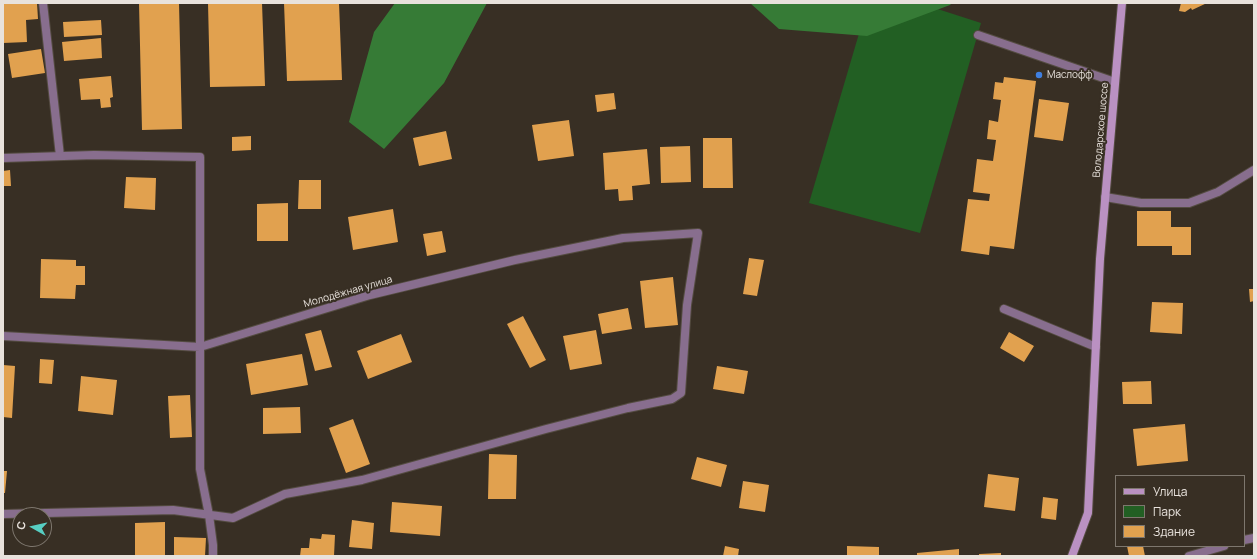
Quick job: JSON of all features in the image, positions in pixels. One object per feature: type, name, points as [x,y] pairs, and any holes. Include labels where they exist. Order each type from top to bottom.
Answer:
[{"type":"main road","name":"Володарское шоссе","points":[[1072,556],[1088,513],[1100,259],[1122,3]]},
{"type":"street","points":[[43,3],[60,156]]},
{"type":"street","points":[[978,35],[1115,82]]},
{"type":"street","points":[[3,158],[94,154],[200,156],[200,469],[209,515],[213,556]]},
{"type":"street","points":[[1105,197],[1141,203],[1189,203],[1218,192],[1254,170]]},
{"type":"street","name":"Молодёжная улица","points":[[3,336],[200,347],[370,295],[515,260],[623,238],[698,233],[687,305],[681,393],[672,399],[628,408],[546,429],[362,480],[285,494],[233,518],[209,515]]},
{"type":"street","points":[[1004,309],[1096,347]]},
{"type":"street","points":[[3,514],[173,510],[209,515]]},
{"type":"street","points":[[1189,556],[1220,547]]},
{"type":"green space","points":[[395,3],[487,3],[444,83],[384,149],[349,122],[374,32]]},
{"type":"green space","points":[[750,3],[952,3],[867,36],[779,29]]},
{"type":"green space","points":[[868,3],[919,3],[981,23],[920,233],[809,203]]},
{"type":"building","points":[[3,3],[37,3],[38,19],[26,20],[27,42],[3,43]]},
{"type":"building","points":[[139,3],[179,3],[182,129],[142,130]]},
{"type":"building","points":[[208,3],[262,3],[265,86],[210,87]]},
{"type":"building","points":[[284,3],[339,3],[342,80],[287,81]]},
{"type":"building","points":[[1181,3],[1207,3],[1192,10],[1191,8],[1185,12],[1179,11]]},
{"type":"building","points":[[101,20],[102,35],[64,37],[63,22]]},
{"type":"building","points":[[101,38],[102,58],[64,61],[62,42]]},
{"type":"building","points":[[41,49],[45,73],[12,78],[8,54]]},
{"type":"building","points":[[111,76],[113,97],[110,98],[111,107],[101,108],[100,99],[81,100],[79,79]]},
{"type":"building","points":[[1004,77],[1036,81],[1014,249],[990,246],[989,255],[961,251],[968,199],[989,201],[990,194],[973,192],[977,159],[993,161],[996,140],[987,139],[989,120],[998,122],[1001,100],[993,99],[995,82],[1003,83]]},
{"type":"building","points":[[614,93],[616,109],[597,112],[595,95]]},
{"type":"building","points":[[1039,99],[1069,103],[1063,141],[1034,137]]},
{"type":"building","points":[[569,120],[574,156],[538,161],[532,125]]},
{"type":"building","points":[[446,131],[452,159],[419,166],[413,138]]},
{"type":"building","points":[[251,136],[251,150],[232,151],[232,137]]},
{"type":"building","points":[[703,138],[732,138],[733,188],[703,188]]},
{"type":"building","points":[[690,146],[691,182],[661,183],[660,147]]},
{"type":"building","points":[[647,149],[650,184],[632,186],[633,200],[619,201],[618,189],[605,190],[603,153]]},
{"type":"building","points":[[10,170],[11,186],[3,186],[3,171]]},
{"type":"building","points":[[126,177],[156,178],[155,210],[124,208]]},
{"type":"building","points":[[299,180],[321,180],[321,209],[298,209]]},
{"type":"building","points":[[288,203],[288,241],[257,241],[257,204]]},
{"type":"building","points":[[393,209],[398,242],[353,250],[348,217]]},
{"type":"building","points":[[1137,211],[1171,211],[1171,227],[1191,227],[1191,255],[1172,255],[1172,246],[1137,246]]},
{"type":"building","points":[[442,231],[446,252],[427,256],[423,234]]},
{"type":"building","points":[[749,258],[764,260],[757,296],[743,294]]},
{"type":"building","points":[[41,259],[76,260],[76,266],[85,266],[85,285],[76,285],[75,299],[40,298]]},
{"type":"building","points":[[673,277],[678,325],[645,328],[640,281]]},
{"type":"building","points":[[1249,289],[1254,289],[1254,301],[1250,302]]},
{"type":"building","points":[[1152,302],[1183,303],[1182,334],[1150,332]]},
{"type":"building","points":[[628,308],[632,329],[602,334],[598,314]]},
{"type":"building","points":[[523,316],[546,360],[530,368],[507,324]]},
{"type":"building","points":[[321,330],[332,367],[315,371],[305,334]]},
{"type":"building","points":[[596,330],[602,364],[570,370],[563,336]]},
{"type":"building","points":[[1009,332],[1034,346],[1024,362],[1000,348]]},
{"type":"building","points":[[401,334],[412,362],[368,379],[357,351]]},
{"type":"building","points":[[302,354],[308,385],[251,395],[246,364]]},
{"type":"building","points":[[40,359],[54,360],[52,384],[39,383]]},
{"type":"building","points":[[3,365],[15,366],[12,418],[3,417]]},
{"type":"building","points":[[717,366],[748,371],[744,394],[713,389]]},
{"type":"building","points":[[81,376],[117,380],[113,415],[78,411]]},
{"type":"building","points":[[1151,381],[1152,404],[1123,404],[1122,382]]},
{"type":"building","points":[[190,395],[192,437],[170,438],[168,396]]},
{"type":"building","points":[[300,407],[301,433],[263,434],[263,408]]},
{"type":"building","points":[[353,419],[370,464],[346,473],[329,428]]},
{"type":"building","points":[[1185,424],[1188,461],[1137,466],[1133,429]]},
{"type":"building","points":[[489,454],[517,455],[516,499],[488,499]]},
{"type":"building","points":[[697,457],[727,465],[721,487],[691,479]]},
{"type":"building","points":[[3,471],[7,471],[5,493],[3,493]]},
{"type":"building","points":[[988,474],[1019,478],[1015,511],[984,507]]},
{"type":"building","points":[[743,481],[769,485],[765,512],[739,508]]},
{"type":"building","points":[[1043,497],[1058,499],[1056,520],[1041,518]]},
{"type":"building","points":[[392,502],[442,506],[440,536],[390,532]]},
{"type":"building","points":[[352,520],[374,523],[372,549],[349,547]]},
{"type":"building","points":[[165,522],[165,556],[135,556],[135,523]]},
{"type":"building","points":[[322,534],[335,535],[334,556],[300,556],[301,548],[309,548],[310,538],[321,539]]},
{"type":"building","points":[[174,537],[206,538],[205,556],[174,556]]},
{"type":"building","points":[[725,546],[739,549],[738,556],[723,556]]},
{"type":"building","points":[[847,546],[879,547],[879,556],[847,556]]},
{"type":"building","points":[[1127,547],[1143,547],[1145,556],[1129,556]]},
{"type":"building","points":[[959,549],[959,556],[917,556],[917,553]]},
{"type":"building","points":[[1001,553],[1001,556],[979,556],[979,554]]},
{"type":"place","name":"Маслофф","points":[[1039,75]]}]
